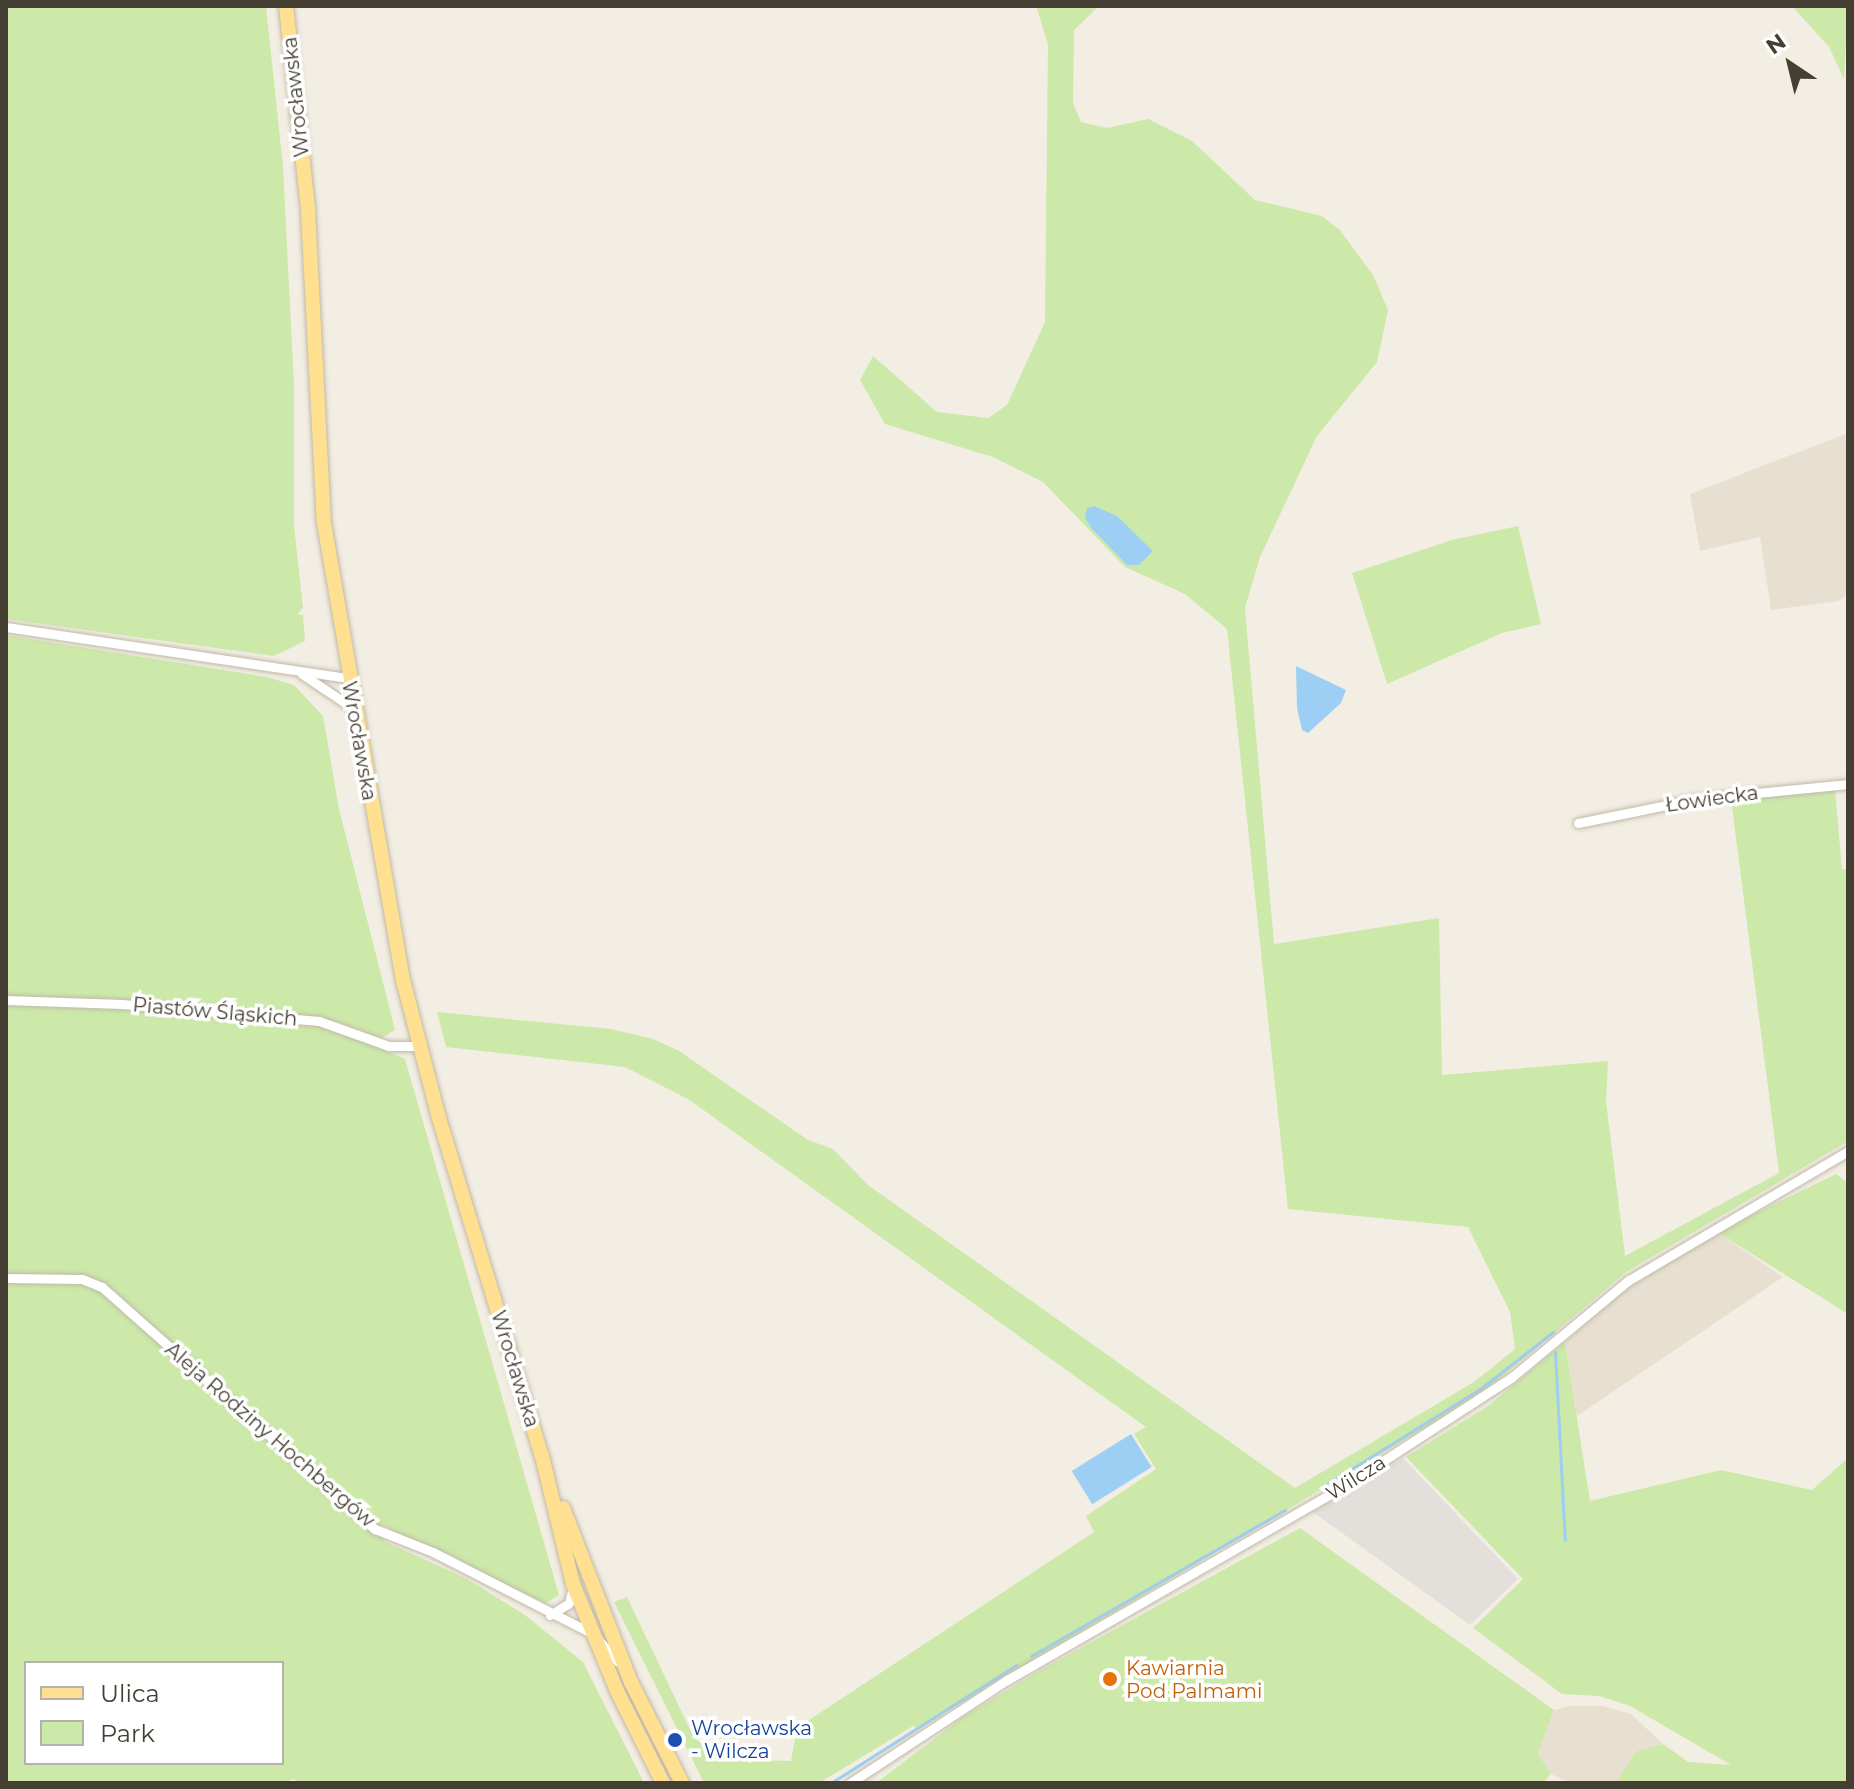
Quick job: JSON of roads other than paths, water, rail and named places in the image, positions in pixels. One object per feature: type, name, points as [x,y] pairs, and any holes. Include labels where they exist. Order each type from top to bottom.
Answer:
[{"type":"main road","name":"Wrocławska","points":[[286,6],[308,210],[324,523],[380,865],[419,1046],[542,1456],[586,1632],[663,1783]]},
{"type":"main road","name":"Wrocławska","points":[[542,1456],[631,1682],[682,1783]]},
{"type":"street","points":[[6,627],[302,674],[348,678]]},
{"type":"street","points":[[302,674],[354,709]]},
{"type":"street","name":"Łowiecka","points":[[1578,823],[1696,799],[1848,784]]},
{"type":"street","name":"Piastów Śląskich","points":[[6,1000],[122,1004],[319,1021],[389,1046],[419,1046]]},
{"type":"street","name":"Wilcza","points":[[850,1783],[1007,1680],[1349,1483],[1512,1377],[1629,1280],[1848,1151]]},
{"type":"street","name":"Aleja Rodziny Hochbergów","points":[[6,1278],[82,1279],[102,1287],[375,1529],[433,1552],[586,1632]]},
{"type":"street","points":[[550,1615],[569,1603],[573,1584]]},
{"type":"street","points":[[586,1632],[631,1682]]},
{"type":"water","points":[[1094,506],[1117,516],[1153,551],[1139,565],[1127,565],[1092,529],[1085,518],[1087,508]]},
{"type":"water","points":[[1296,666],[1346,690],[1341,703],[1308,733],[1302,730],[1297,708]]},
{"type":"water","points":[[1131,1434],[1152,1467],[1092,1504],[1072,1471]]},
{"type":"waterway","points":[[1324,1486],[1480,1389],[1553,1332]]},
{"type":"waterway","points":[[1555,1352],[1565,1540]]},
{"type":"waterway","points":[[1031,1656],[1285,1510]]},
{"type":"waterway","points":[[834,1781],[1016,1665]]},
{"type":"place","name":"Kawiarnia Pod Palmami","points":[[1110,1679]]},
{"type":"place","name":"Wrocławska - Wilcza","points":[[675,1740]]}]
